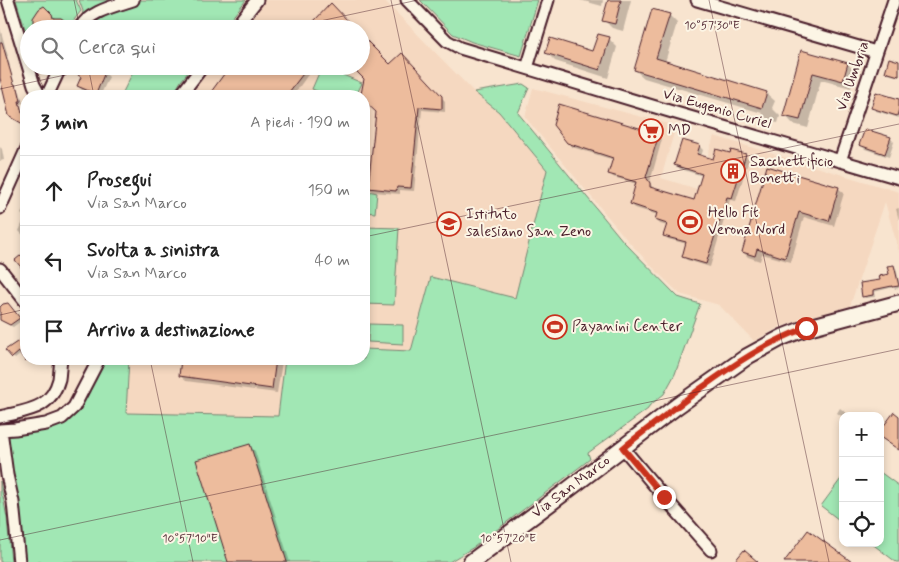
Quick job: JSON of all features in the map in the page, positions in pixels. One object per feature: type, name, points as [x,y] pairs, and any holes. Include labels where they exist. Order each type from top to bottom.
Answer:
[{"type":"main road","name":"Via San Marco","points":[[471,562],[685,400],[741,360],[782,337],[806,328],[899,303]]},
{"type":"street","points":[[8,0],[20,39]]},
{"type":"street","points":[[86,20],[93,14],[133,0]]},
{"type":"street","points":[[241,20],[256,0]]},
{"type":"street","name":"Via Eugenio Curiel","points":[[407,0],[447,41],[460,48],[899,178]]},
{"type":"street","points":[[527,68],[548,0]]},
{"type":"street","points":[[697,0],[876,52]]},
{"type":"street","name":"Via Umbria","points":[[840,160],[894,0]]},
{"type":"street","points":[[31,75],[38,90]]},
{"type":"street","points":[[50,90],[57,75]]},
{"type":"street","points":[[185,90],[197,75]]},
{"type":"street","points":[[0,208],[20,163]]},
{"type":"street","points":[[0,269],[20,294]]},
{"type":"street","points":[[0,416],[33,409],[50,399],[59,378],[60,365]]},
{"type":"street","points":[[19,562],[13,502],[1,430],[46,424],[62,418],[74,407],[96,365]]},
{"type":"street","name":"Via San Marco","points":[[623,448],[711,550]]},
{"type":"shaded area","name":"Istituto salesiano San Zeno","points":[[263,0],[384,0],[474,92],[499,112],[547,170],[515,298],[432,277],[411,351],[370,349],[370,90],[194,90],[204,75],[370,75],[370,20],[247,20]]},
{"type":"shaded area","points":[[533,88],[676,126],[661,178],[697,189],[714,136],[899,192],[899,252],[885,202],[850,306],[779,327],[754,341],[719,305],[680,294],[628,241],[525,117]]},
{"type":"shaded area","points":[[129,365],[284,365],[279,416],[126,413]]},
{"type":"green space","points":[[16,0],[76,0],[81,11],[74,20],[22,20]]},
{"type":"green space","points":[[79,0],[246,0],[230,20],[81,20],[83,11]]},
{"type":"green space","points":[[420,0],[538,0],[521,56],[472,42],[453,34]]},
{"type":"green space","points":[[132,75],[186,75],[176,90],[124,90]]},
{"type":"green space","points":[[318,75],[343,75],[362,83],[359,90],[312,89]]},
{"type":"green space","name":"Payanini Center","points":[[523,84],[529,88],[518,113],[623,241],[678,297],[700,304],[675,374],[664,394],[649,406],[648,409],[588,453],[590,459],[474,547],[449,562],[22,562],[5,433],[41,429],[71,417],[102,365],[129,365],[126,413],[278,416],[284,365],[370,365],[370,349],[411,351],[431,277],[515,298],[547,170],[499,112],[474,92]]},
{"type":"green space","points":[[370,191],[377,193],[375,213],[370,213]]},
{"type":"green space","points":[[370,227],[399,228],[394,305],[370,304]]},
{"type":"green space","points":[[370,324],[403,325],[403,344],[370,342]]},
{"type":"green space","points":[[884,475],[899,486],[899,562],[896,562],[876,547],[884,547]]},
{"type":"green space","points":[[0,481],[7,518],[11,562],[0,562]]},
{"type":"green space","points":[[839,481],[839,520],[821,506]]},
{"type":"building","points":[[608,0],[621,0],[615,24],[602,21]]},
{"type":"building","points":[[331,3],[347,20],[315,20]]},
{"type":"building","points":[[44,6],[52,14],[53,18],[64,20],[33,20],[39,9]]},
{"type":"building","points":[[652,9],[670,14],[656,58],[767,92],[762,108],[634,70]]},
{"type":"building","points":[[598,34],[610,37],[600,70],[545,53],[550,38],[592,51]]},
{"type":"building","points":[[0,42],[2,42],[14,84],[18,88],[20,97],[20,122],[9,116],[0,78]]},
{"type":"building","points":[[370,44],[390,64],[402,53],[442,96],[442,109],[419,107],[411,188],[397,187],[396,191],[370,188],[370,169],[376,112],[370,106],[370,90],[362,90],[364,79],[360,75],[370,75]]},
{"type":"building","points":[[801,50],[848,63],[843,81],[813,73],[800,120],[783,116]]},
{"type":"building","points":[[889,58],[899,61],[899,76],[885,72]]},
{"type":"building","points":[[78,75],[104,75],[98,90],[86,90],[77,86],[81,77]]},
{"type":"building","points":[[223,75],[302,75],[291,90],[212,90]]},
{"type":"building","points":[[876,92],[899,99],[897,116],[871,108]]},
{"type":"building","points":[[559,104],[659,134],[646,177],[650,187],[694,200],[702,174],[674,165],[682,140],[700,145],[697,154],[713,159],[716,149],[730,153],[731,150],[746,154],[732,198],[727,197],[706,264],[682,257],[686,242],[663,236],[667,224],[655,220],[657,213],[630,204],[636,182],[608,174],[613,158],[567,143],[553,125]]},
{"type":"building","points":[[865,129],[891,137],[885,154],[859,145]]},
{"type":"building","points":[[767,166],[839,187],[829,221],[799,212],[785,258],[757,249],[755,256],[742,252]]},
{"type":"building","points":[[20,256],[20,266],[15,260]]},
{"type":"building","points":[[894,265],[899,286],[873,290],[873,295],[862,297],[860,283],[880,280],[879,276],[889,274],[887,266]]},
{"type":"building","points":[[8,303],[20,318],[10,325],[0,320],[0,307]]},
{"type":"building","points":[[20,340],[20,353],[19,352],[12,358],[5,350]]},
{"type":"building","points":[[180,365],[275,365],[272,389],[179,376]]},
{"type":"building","points":[[894,412],[899,416],[899,450],[884,440],[884,426]]},
{"type":"building","points":[[250,444],[287,562],[228,562],[196,460]]},
{"type":"building","points":[[808,530],[852,562],[784,562]]},
{"type":"building","points":[[744,550],[758,562],[734,562]]},
{"type":"place","name":"MD","points":[[651,131]]},
{"type":"place","name":"Sacchettificio Bonetti","points":[[733,171]]},
{"type":"place","name":"Hello Fit Verona Nord","points":[[690,222]]},
{"type":"place","name":"Istituto salesiano San Zeno","points":[[449,224]]},
{"type":"place","name":"Payanini Center","points":[[555,327]]},
{"type":"route","points":[[664,497],[623,448],[677,406],[748,356],[782,337],[806,328]]}]
